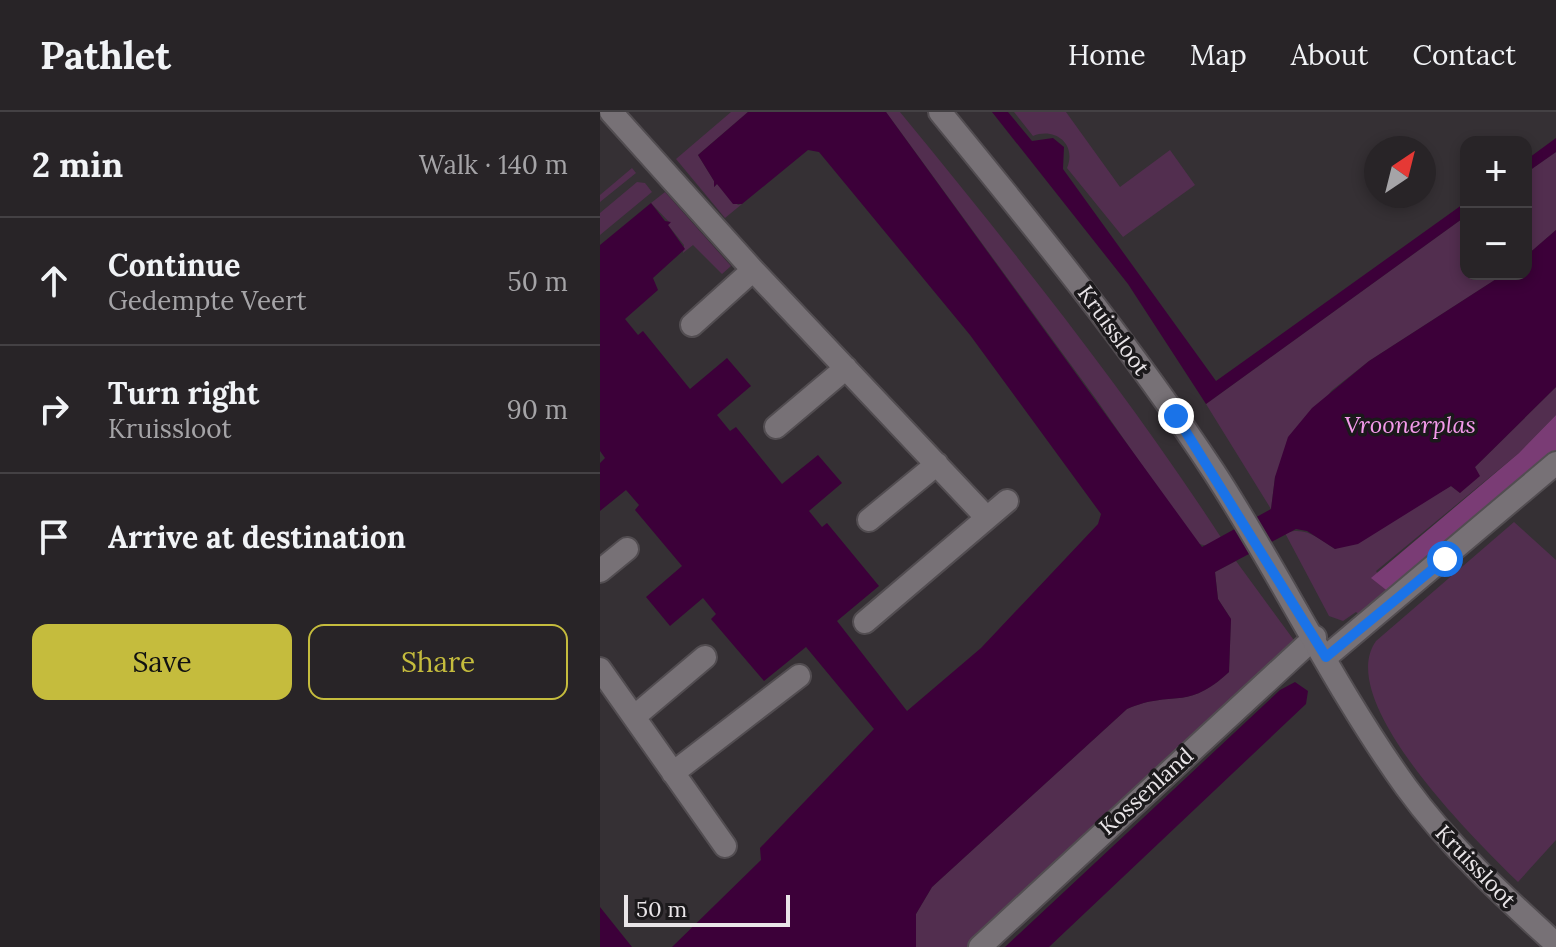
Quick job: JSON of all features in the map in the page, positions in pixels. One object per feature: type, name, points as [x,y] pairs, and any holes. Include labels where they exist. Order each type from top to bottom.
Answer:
[{"type":"street","points":[[611,112],[753,270],[987,518]]},
{"type":"street","name":"Kruissloot","points":[[940,112],[1106,317],[1239,513],[1372,736],[1428,815],[1480,874],[1556,944]]},
{"type":"street","points":[[692,325],[753,270]]},
{"type":"street","points":[[776,427],[846,368]]},
{"type":"street","name":"Kossenland","points":[[980,947],[1321,647],[1556,463]]},
{"type":"street","points":[[869,520],[937,464]]},
{"type":"street","points":[[865,622],[1007,501]]},
{"type":"street","points":[[600,571],[627,549]]},
{"type":"street","points":[[634,717],[705,657]]},
{"type":"street","points":[[600,669],[725,846]]},
{"type":"street","points":[[673,773],[799,676]]},
{"type":"shaded area","points":[[731,112],[748,112],[698,155],[714,181],[714,187],[717,184],[738,205],[742,204],[725,218],[676,159]]},
{"type":"shaded area","points":[[886,112],[900,112],[1026,268],[1107,374],[1222,539],[1207,546],[1196,543],[1096,399]]},
{"type":"shaded area","points":[[1014,112],[1066,112],[1120,187],[1170,150],[1195,185],[1123,237],[1067,168],[1069,152],[1062,140],[1049,134],[1033,136]]},
{"type":"shaded area","points":[[1556,152],[1556,230],[1532,251],[1532,208],[1532,169]]},
{"type":"shaded area","points":[[632,168],[636,173],[600,202],[600,195]]},
{"type":"shaded area","points":[[637,182],[645,183],[652,192],[600,235],[600,213]]},
{"type":"shaded area","points":[[665,192],[731,266],[722,274],[693,245],[683,253],[684,245],[668,225],[670,223],[651,203]]},
{"type":"shaded area","points":[[1460,220],[1460,280],[1495,280],[1369,361],[1331,391],[1275,477],[1271,509],[1206,404]]},
{"type":"shaded area","points":[[1556,387],[1556,415],[1519,453],[1376,571],[1390,593],[1360,615],[1356,612],[1343,621],[1329,616],[1285,533],[1306,532],[1335,549],[1451,486],[1460,493],[1475,467]]},
{"type":"shaded area","points":[[1556,415],[1556,453],[1390,593],[1371,578],[1519,453]]},
{"type":"shaded area","points":[[1514,522],[1556,560],[1556,840],[1518,882],[1472,836],[1416,769],[1391,733],[1374,698],[1368,667],[1376,641]]},
{"type":"shaded area","points":[[1236,561],[1296,643],[968,947],[916,947],[916,914],[932,887],[1127,709],[1156,700],[1190,696],[1229,672],[1231,619],[1218,599],[1215,572]]},
{"type":"water","name":"Vroonerplas","points":[[748,112],[886,112],[1202,547],[1271,509],[1275,477],[1288,437],[1312,408],[1369,361],[1495,280],[1532,280],[1532,251],[1556,230],[1556,387],[1475,467],[1480,476],[1460,493],[1451,486],[1358,544],[1335,549],[1307,531],[1296,529],[1215,572],[1218,599],[1231,619],[1229,672],[1202,692],[1127,709],[932,887],[916,914],[916,947],[672,947],[761,860],[760,848],[874,729],[806,647],[764,681],[711,619],[716,614],[703,598],[670,626],[646,597],[682,566],[635,510],[639,505],[626,490],[600,511],[600,463],[605,458],[600,451],[600,245],[651,203],[665,221],[671,222],[668,225],[685,249],[653,278],[658,290],[625,319],[638,335],[643,331],[690,389],[727,358],[751,386],[717,415],[730,431],[736,427],[782,484],[818,455],[842,483],[809,511],[822,527],[827,523],[879,586],[837,621],[907,711],[981,648],[1098,524],[1101,514],[970,335],[819,152],[808,150],[742,204],[733,204],[717,184],[714,187],[714,181],[698,155]]},
{"type":"water","points":[[992,112],[1008,112],[1032,141],[1053,138],[1064,147],[1063,169],[1216,381],[1460,206],[1460,220],[1206,404],[1128,284]]},
{"type":"water","points":[[1556,138],[1556,152],[1532,169],[1532,156]]},
{"type":"water","points":[[1295,682],[1308,691],[1306,704],[1049,947],[1005,947],[1280,690]]},
{"type":"water","points":[[600,907],[632,947],[600,947]]},
{"type":"route","points":[[1176,416],[1228,494],[1326,657],[1445,559]]}]
